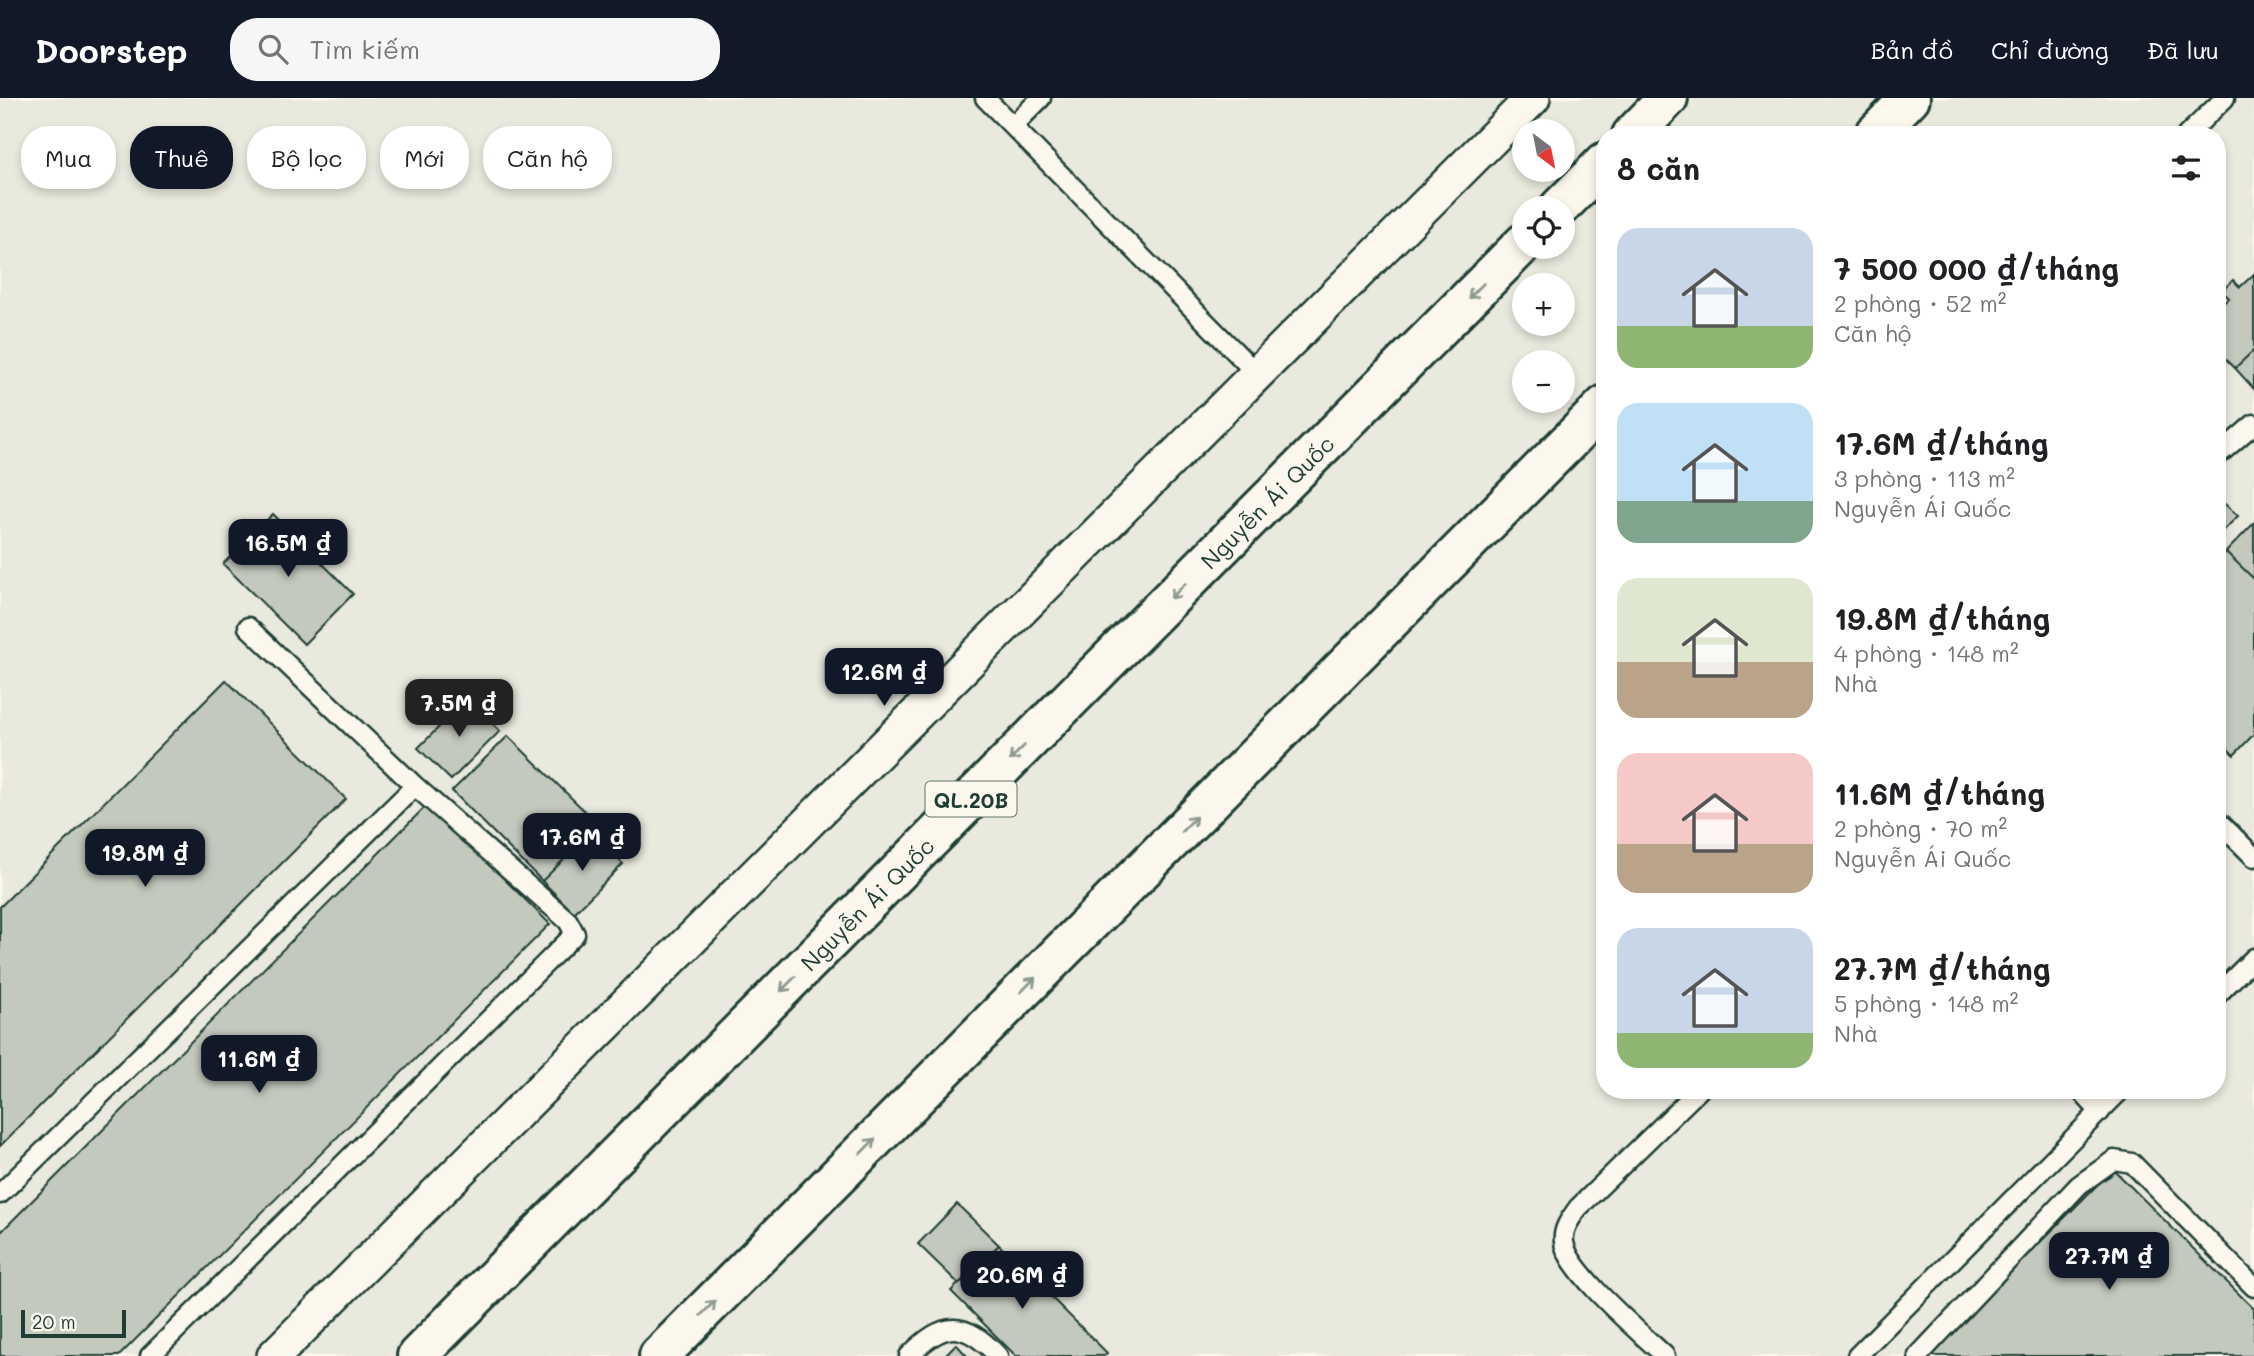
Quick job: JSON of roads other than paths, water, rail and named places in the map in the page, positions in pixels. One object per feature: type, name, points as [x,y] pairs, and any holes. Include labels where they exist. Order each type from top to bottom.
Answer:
[{"type":"main road","points":[[1641,126],[1668,98]]},
{"type":"main road","points":[[1883,126],[1910,98]]},
{"type":"main road","points":[[1571,196],[1596,171]]},
{"type":"main road","name":"Nguyễn Ái Quốc","points":[[417,1356],[1512,255]]},
{"type":"main road","points":[[659,1356],[1596,414]]},
{"type":"street","points":[[274,1356],[1533,98]]},
{"type":"lane","points":[[985,98],[1257,374]]},
{"type":"lane","points":[[1013,126],[1041,98]]},
{"type":"lane","points":[[2197,126],[2225,98]]},
{"type":"lane","points":[[2226,448],[2254,425]]},
{"type":"lane","points":[[150,1356],[575,934],[568,922],[415,786],[248,627]]},
{"type":"lane","points":[[0,1194],[415,786]]},
{"type":"lane","points":[[2226,829],[2254,857]]},
{"type":"lane","points":[[2226,986],[2254,958]]},
{"type":"lane","points":[[1665,1356],[1577,1270],[1563,1243],[1567,1224],[1578,1208],[1690,1099]]},
{"type":"lane","points":[[2088,1099],[2100,1112]]},
{"type":"lane","points":[[1857,1356],[2112,1099]]},
{"type":"lane","points":[[1918,1356],[2079,1185],[2114,1160],[2132,1163],[2254,1287]]},
{"type":"lane","points":[[909,1356],[941,1331],[957,1328],[979,1336],[998,1356]]}]
